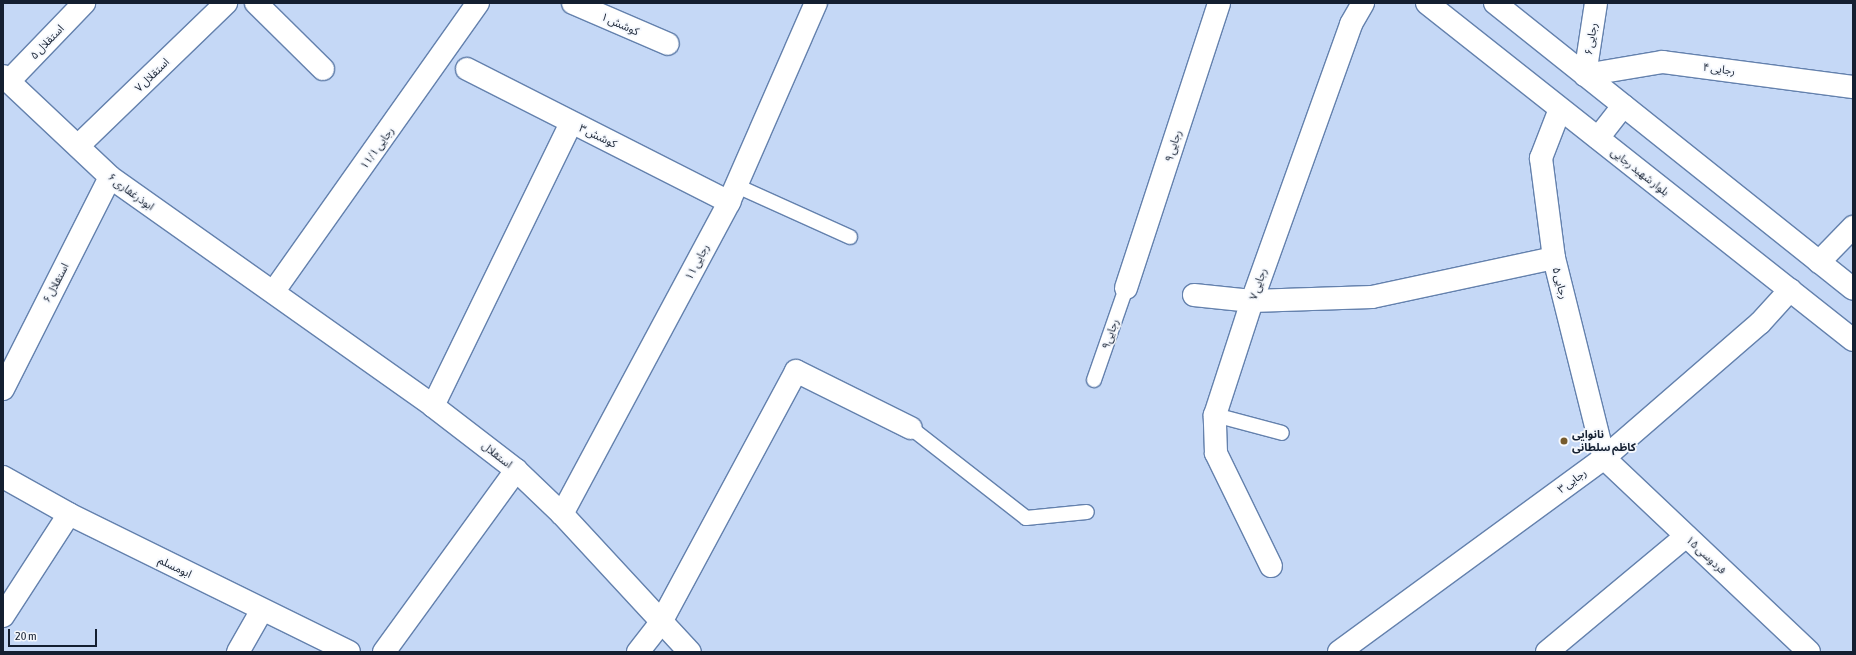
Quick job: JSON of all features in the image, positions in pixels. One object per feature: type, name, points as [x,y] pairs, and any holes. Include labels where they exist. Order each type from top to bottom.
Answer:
[{"type":"street","name":"استقلال ۵","points":[[6,78],[84,3]]},
{"type":"street","name":"استقلال ۷","points":[[78,146],[226,3]]},
{"type":"street","points":[[256,3],[323,69]]},
{"type":"street","name":"رجایی ۱۱/۱","points":[[274,291],[478,3]]},
{"type":"street","name":"کوشش ۱","points":[[573,3],[668,44]]},
{"type":"street","name":"رجایی ۱۱","points":[[562,514],[733,194],[816,3]]},
{"type":"street","name":"رجایی ۹","points":[[1126,288],[1219,3]]},
{"type":"street","name":"بلوار شهید رجایی","points":[[1427,3],[1853,340]]},
{"type":"street","points":[[1495,3],[1853,289]]},
{"type":"street","name":"رجایی ۶","points":[[1585,75],[1596,3]]},
{"type":"street","name":"رجایی ۷","points":[[1271,566],[1216,454],[1215,415],[1252,301],[1357,5]]},
{"type":"street","name":"رجایی ۴","points":[[1585,75],[1663,62],[1853,87]]},
{"type":"street","name":"کوشش ۳","points":[[467,70],[571,123],[733,194]]},
{"type":"street","name":"ابوذرغفاری ۶","points":[[6,78],[110,177],[274,291]]},
{"type":"street","points":[[1598,138],[1623,106]]},
{"type":"street","name":"رجایی ۵","points":[[1560,109],[1541,158],[1554,258],[1604,458]]},
{"type":"street","points":[[433,406],[571,123]]},
{"type":"street","name":"استقلال ۶","points":[[3,389],[110,177]]},
{"type":"street","points":[[1819,262],[1853,227]]},
{"type":"street","points":[[1194,295],[1252,301],[1372,297],[1554,258]]},
{"type":"street","name":"رجایی ۳","points":[[1339,652],[1604,458],[1760,323],[1790,290]]},
{"type":"street","name":"استقلال","points":[[274,291],[433,406],[516,470],[562,514],[660,624],[690,652]]},
{"type":"street","points":[[638,652],[660,624],[796,371],[911,428]]},
{"type":"street","name":"فردوسی ۱۵","points":[[1604,458],[1809,652]]},
{"type":"street","points":[[384,652],[516,470]]},
{"type":"street","name":"ابومسلم","points":[[3,477],[69,514],[349,652]]},
{"type":"street","points":[[3,616],[69,514]]},
{"type":"street","points":[[1547,652],[1686,536]]},
{"type":"street","points":[[238,652],[262,610]]},
{"type":"lane","points":[[733,194],[850,237]]},
{"type":"lane","name":"رجایی۹","points":[[1094,380],[1126,288]]},
{"type":"lane","points":[[1215,415],[1282,433]]},
{"type":"lane","points":[[911,428],[1026,518],[1086,512]]},
{"type":"place","name":"نانوایی کاظم سلطانی","points":[[1564,441]]}]
